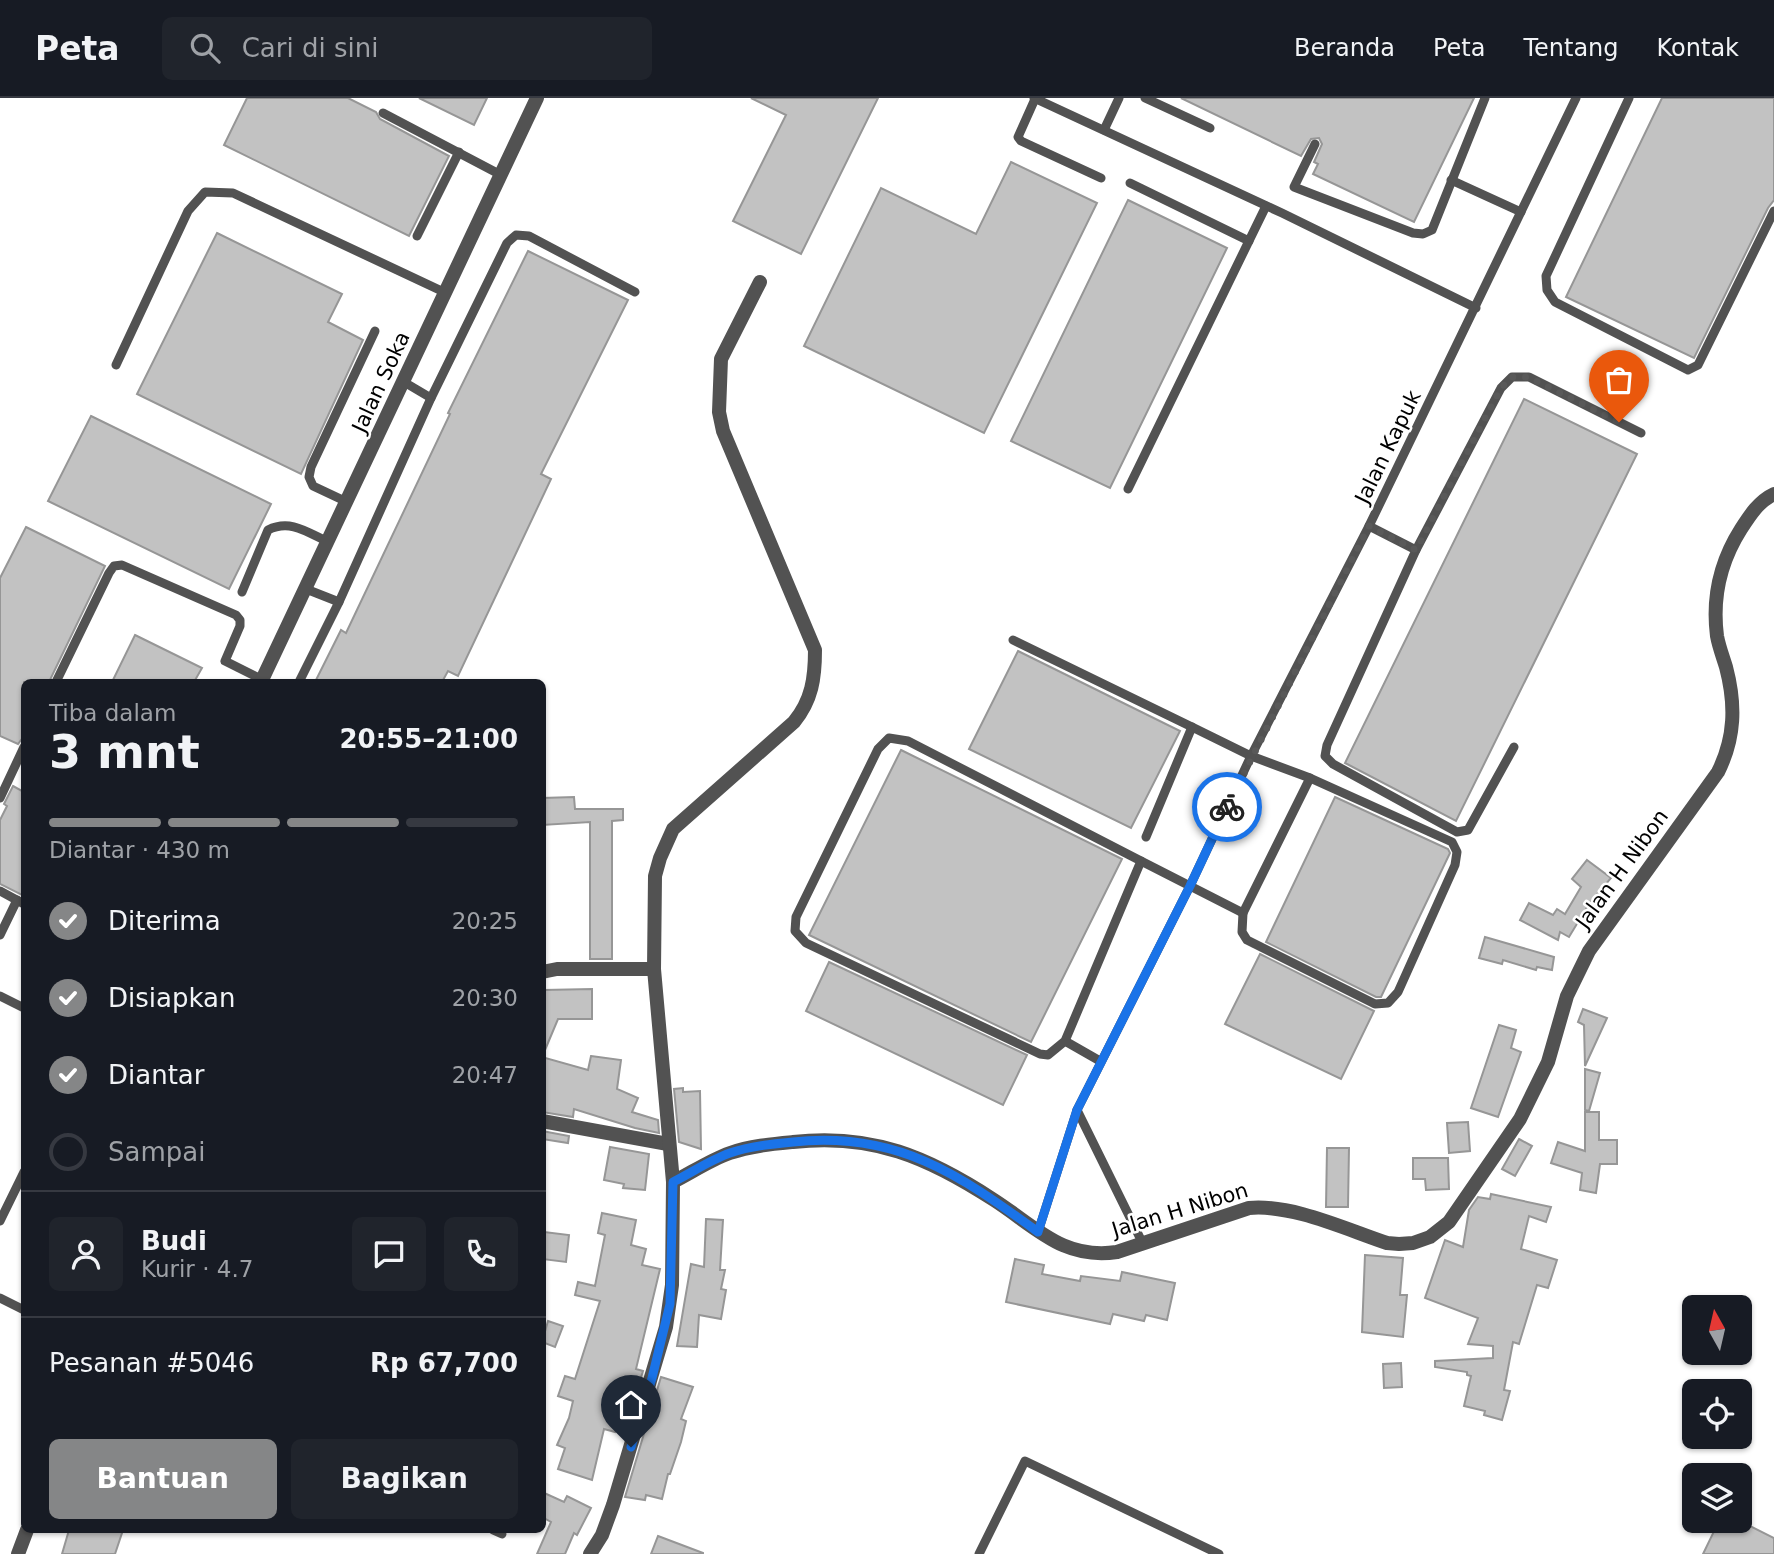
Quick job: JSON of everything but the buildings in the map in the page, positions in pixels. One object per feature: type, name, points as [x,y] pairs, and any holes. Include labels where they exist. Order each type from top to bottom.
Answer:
[{"type":"street","name":"Jalan Soka","points":[[263,679],[537,98]]},
{"type":"street","points":[[590,1554],[602,1535],[613,1505],[666,1327],[672,1274],[673,1182],[654,969],[655,876],[673,829],[794,722],[806,707],[815,671],[815,650],[723,431],[719,412],[721,359],[760,282]]},
{"type":"street","name":"Jalan H Nibon","points":[[673,1182],[728,1154],[753,1147],[816,1139],[856,1140],[894,1149],[942,1169],[993,1199],[1038,1232],[1070,1250],[1084,1253],[1100,1255],[1117,1252],[1249,1208],[1264,1206],[1289,1210],[1387,1243],[1399,1244],[1430,1237],[1449,1222],[1520,1119],[1548,1062],[1567,996],[1590,951],[1718,772],[1728,753],[1732,738],[1733,711],[1717,637],[1718,578],[1726,556],[1750,516],[1774,494]]},
{"type":"street","points":[[546,971],[654,969]]},
{"type":"street","points":[[546,1122],[668,1144]]},
{"type":"street","points":[[18,1554],[26,1533]]},
{"type":"lane","points":[[1101,178],[1021,141],[1018,137],[1034,98],[1266,206],[1476,309]]},
{"type":"lane","points":[[1104,130],[1119,98]]},
{"type":"lane","points":[[1145,98],[1210,128]]},
{"type":"lane","points":[[1315,144],[1294,187],[1413,233],[1423,234],[1432,230],[1485,98]]},
{"type":"lane","name":"Jalan Kapuk","points":[[1038,1232],[1077,1110],[1100,1061],[1190,886],[1251,756],[1369,526],[1576,98]]},
{"type":"lane","points":[[1629,98],[1546,276],[1547,290],[1555,302],[1688,370],[1698,365],[1774,211]]},
{"type":"lane","points":[[383,113],[501,175]]},
{"type":"lane","points":[[417,236],[459,152]]},
{"type":"lane","points":[[1451,180],[1521,212]]},
{"type":"lane","points":[[1130,183],[1249,241]]},
{"type":"lane","points":[[116,365],[188,211],[205,192],[233,193],[446,293]]},
{"type":"lane","points":[[1128,489],[1266,206]]},
{"type":"lane","points":[[300,679],[506,243],[516,235],[529,236],[635,292]]},
{"type":"lane","points":[[347,502],[313,486],[309,477],[311,467],[375,331]]},
{"type":"lane","points":[[1514,747],[1468,830],[1457,832],[1333,764],[1325,756],[1327,745],[1416,550],[1501,388],[1512,377],[1528,377],[1641,433]]},
{"type":"lane","points":[[404,382],[431,398]]},
{"type":"lane","points":[[242,592],[268,530],[278,525],[290,524],[328,541]]},
{"type":"lane","points":[[1369,526],[1416,550]]},
{"type":"lane","points":[[57,679],[109,573],[114,566],[122,565],[236,615],[240,626],[225,661],[258,679]]},
{"type":"lane","points":[[306,589],[339,602]]},
{"type":"lane","points":[[1013,640],[1251,756],[1311,778],[1452,842],[1457,852],[1455,864],[1398,992],[1388,1003],[1375,1004],[1247,940],[1242,932],[1243,913],[1311,778]]},
{"type":"lane","points":[[1146,837],[1192,727]]},
{"type":"lane","points":[[1141,861],[1065,1041],[1048,1055],[1040,1054],[806,943],[795,931],[796,917],[878,749],[889,738],[908,741],[1243,913]]},
{"type":"lane","points":[[0,797],[21,753]]},
{"type":"lane","points":[[0,891],[21,902],[0,935]]},
{"type":"lane","points":[[0,996],[21,1006]]},
{"type":"lane","points":[[1065,1041],[1100,1061]]},
{"type":"lane","points":[[1077,1110],[1143,1244]]},
{"type":"lane","points":[[0,1221],[21,1178]]},
{"type":"lane","points":[[0,1298],[21,1308]]},
{"type":"lane","points":[[979,1554],[1025,1461],[1219,1554]]},
{"type":"way so far","points":[[1227,807],[1369,526],[1416,550],[1501,388],[1512,377],[1528,377],[1619,422]]},
{"type":"route","points":[[631,1447],[666,1327],[670,1304],[673,1182],[728,1154],[753,1147],[816,1139],[856,1140],[894,1149],[942,1169],[993,1199],[1038,1232],[1077,1110],[1227,807]]}]
